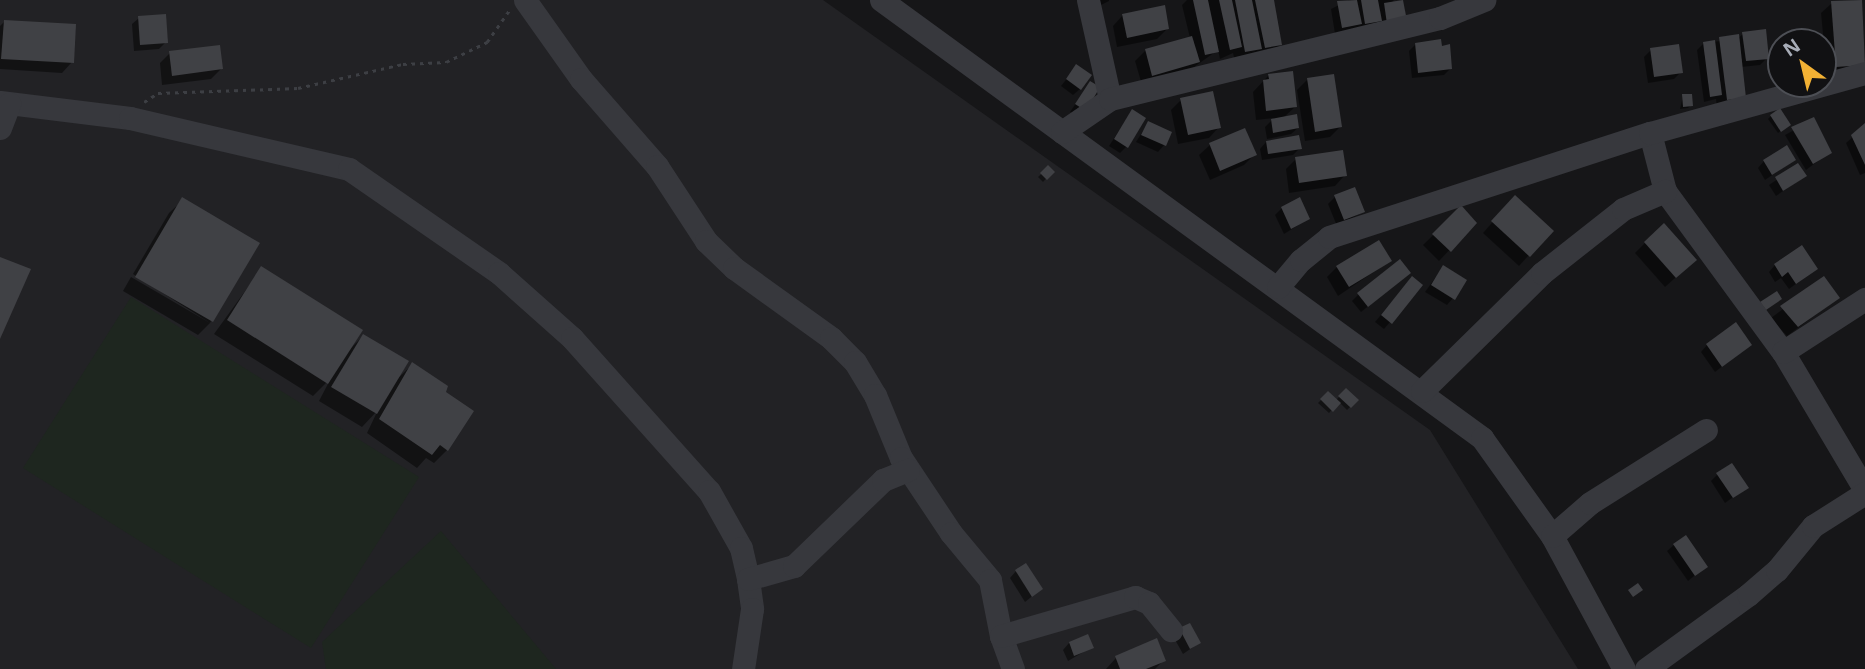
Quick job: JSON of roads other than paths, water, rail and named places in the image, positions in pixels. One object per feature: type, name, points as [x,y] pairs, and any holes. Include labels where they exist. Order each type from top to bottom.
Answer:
[{"type":"street","points":[[525,0],[581,79],[657,166],[706,241],[734,268],[831,338],[855,362],[908,470],[951,533],[990,580],[1001,636],[1013,669]]},
{"type":"street","points":[[881,0],[1422,391],[1482,438],[1552,536],[1624,669]]},
{"type":"street","points":[[1088,0],[1110,99]]},
{"type":"street","points":[[1062,132],[1110,99],[1440,18],[1484,0]]},
{"type":"street","points":[[1278,287],[1301,260],[1329,237],[1650,133],[1865,73]]},
{"type":"street","points":[[0,128],[5,103],[130,118],[349,169],[499,273],[572,338],[709,491],[741,548],[748,579],[752,609],[743,669]]},
{"type":"street","points":[[1646,669],[1748,595],[1777,570],[1813,526],[1865,492],[1783,352],[1665,191],[1650,133]]},
{"type":"street","points":[[1422,391],[1542,273],[1623,209],[1665,191]]},
{"type":"street","points":[[1783,352],[1865,299]]},
{"type":"street","points":[[1552,536],[1590,503],[1706,430]]},
{"type":"street","points":[[748,579],[794,566],[883,480],[908,470]]},
{"type":"street","points":[[1001,636],[1135,597],[1149,603],[1171,630]]}]
